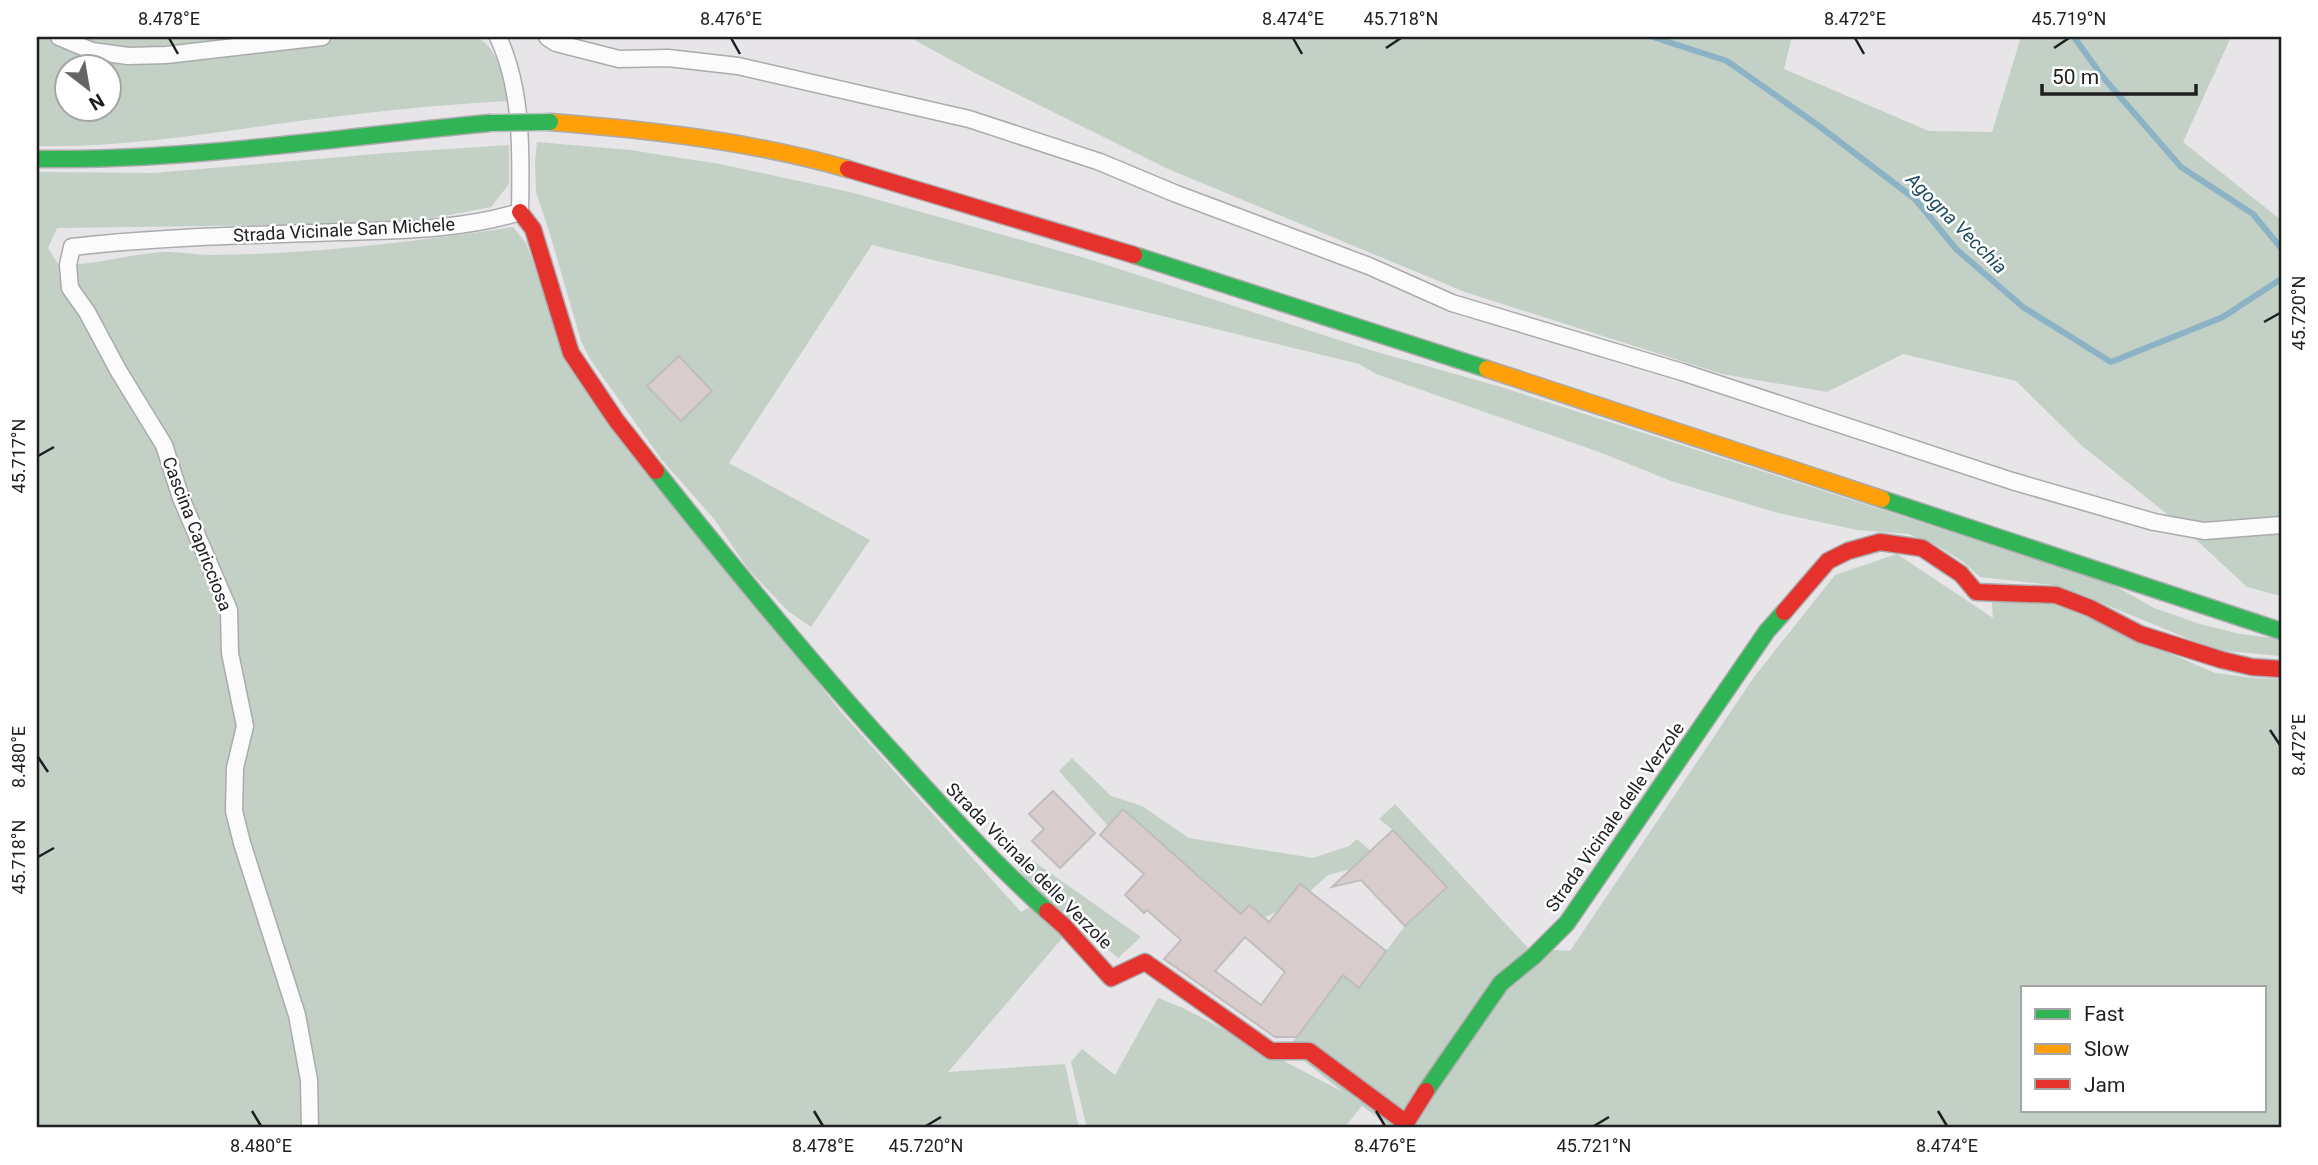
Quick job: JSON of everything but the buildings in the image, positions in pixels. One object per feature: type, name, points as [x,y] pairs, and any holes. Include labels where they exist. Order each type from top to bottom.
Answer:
[{"type":"street","points":[[59,37],[92,51],[128,56],[166,55],[322,37]]},
{"type":"street","points":[[498,37],[513,78],[521,165],[520,212]]},
{"type":"street","points":[[547,37],[556,43],[619,59],[668,58],[738,66],[969,119],[1100,162],[1174,193],[1369,265],[1451,303],[1695,376],[2012,481],[2154,522],[2204,531],[2281,525]]},
{"type":"street","points":[[37,159],[77,161],[189,156],[490,123],[550,122],[645,130],[803,156],[1134,255],[1597,404],[2281,631]]},
{"type":"street","name":"Strada Vicinale San Michele","points":[[72,247],[130,240],[435,228],[496,219],[520,212]]},
{"type":"street","name":"Strada Vicinale delle Verzole","points":[[520,212],[533,229],[571,353],[616,420],[718,549],[824,675],[963,829],[1015,882],[1065,926],[1111,978],[1145,962],[1272,1051],[1309,1051],[1406,1123],[1501,982],[1534,956],[1567,923],[1767,631],[1828,561],[1880,542],[1922,548],[1961,574],[1976,592],[2056,595],[2090,608],[2140,634],[2222,660],[2252,667],[2281,669]]},
{"type":"street","name":"Cascina Capricciosa","points":[[72,247],[68,265],[70,288],[87,312],[118,370],[164,445],[181,498],[229,610],[230,653],[245,726],[235,768],[234,811],[298,1015],[309,1080],[310,1128]]},
{"type":"shaded area","points":[[37,37],[478,37],[496,58],[508,101],[313,119],[130,143],[37,146]]},
{"type":"shaded area","points":[[909,37],[1792,37],[1784,69],[1929,131],[1992,132],[2021,37],[2231,37],[2183,142],[2281,220],[2281,596],[2247,587],[2178,523],[2080,444],[2016,381],[1903,354],[1827,392],[1722,374],[1465,292],[1168,169],[973,72]]},
{"type":"shaded area","points":[[537,142],[630,150],[720,164],[854,193],[1085,258],[1370,350],[1501,387],[2110,583],[2154,608],[2200,624],[2240,634],[2281,639],[2281,656],[2216,650],[2052,585],[1980,577],[1962,561],[1936,545],[1909,534],[1857,530],[1778,513],[1671,481],[1602,453],[1376,374],[1359,364],[872,245],[729,463],[870,540],[811,627],[788,611],[748,569],[715,520],[662,460],[590,359],[581,341],[536,192]]},
{"type":"shaded area","points":[[509,145],[509,184],[491,207],[433,218],[349,224],[57,228],[48,248],[58,264],[72,264],[155,253],[211,255],[325,250],[513,227],[526,243],[566,356],[841,712],[1021,912],[1037,903],[1024,876],[1009,857],[1029,858],[1141,937],[1118,958],[1076,922],[948,1072],[1065,1064],[1079,1128],[37,1128],[37,172],[154,173]]},
{"type":"shaded area","points":[[1897,554],[1993,618],[1992,602],[2049,601],[2215,673],[2281,679],[2281,1128],[1392,1128],[1362,1106],[1344,1128],[1087,1128],[1071,1062],[1082,1049],[1115,1075],[1158,998],[1185,1009],[1343,1092],[1288,1048],[1343,975],[1359,987],[1405,926],[1446,888],[1393,830],[1379,819],[1395,804],[1528,948],[1570,951],[1754,677],[1835,575]]},
{"type":"shaded area","points":[[1072,758],[1111,796],[1142,806],[1189,838],[1313,858],[1349,846],[1357,839],[1371,851],[1351,869],[1328,875],[1309,892],[1299,885],[1279,910],[1264,918],[1249,905],[1241,914],[1123,809],[1108,826],[1059,771]]},
{"type":"waterway","name":"Agogna Vecchia","points":[[1653,37],[1727,61],[1819,126],[1915,199],[1956,249],[2023,307],[2111,362],[2223,317],[2281,279]]},
{"type":"waterway","points":[[2074,37],[2102,76],[2181,167],[2253,214],[2281,248]]},
{"type":"traffic: fast","points":[[490,123],[550,122]]},
{"type":"traffic: fast","points":[[37,159],[94,159],[207,152],[490,123]]},
{"type":"traffic: fast","points":[[1134,255],[1487,369]]},
{"type":"traffic: fast","points":[[656,471],[775,617],[867,724],[972,837],[1047,911]]},
{"type":"traffic: fast","points":[[1882,499],[2281,631]]},
{"type":"traffic: fast","points":[[1426,1091],[1501,983],[1534,956],[1567,923],[1767,631],[1784,612]]},
{"type":"traffic: slow","points":[[550,122],[700,138],[775,151],[848,169]]},
{"type":"traffic: slow","points":[[1487,369],[1882,499]]},
{"type":"traffic: jam","points":[[848,169],[1134,255]]},
{"type":"traffic: jam","points":[[520,212],[533,229],[571,353],[616,420],[656,471]]},
{"type":"traffic: jam","points":[[1784,612],[1828,561],[1848,551],[1880,542],[1922,548],[1961,574],[1976,592],[2056,595],[2090,608],[2140,634],[2222,660],[2252,667],[2281,669]]},
{"type":"traffic: jam","points":[[1047,911],[1111,978],[1145,962],[1271,1051],[1309,1051],[1406,1123],[1426,1091]]}]
